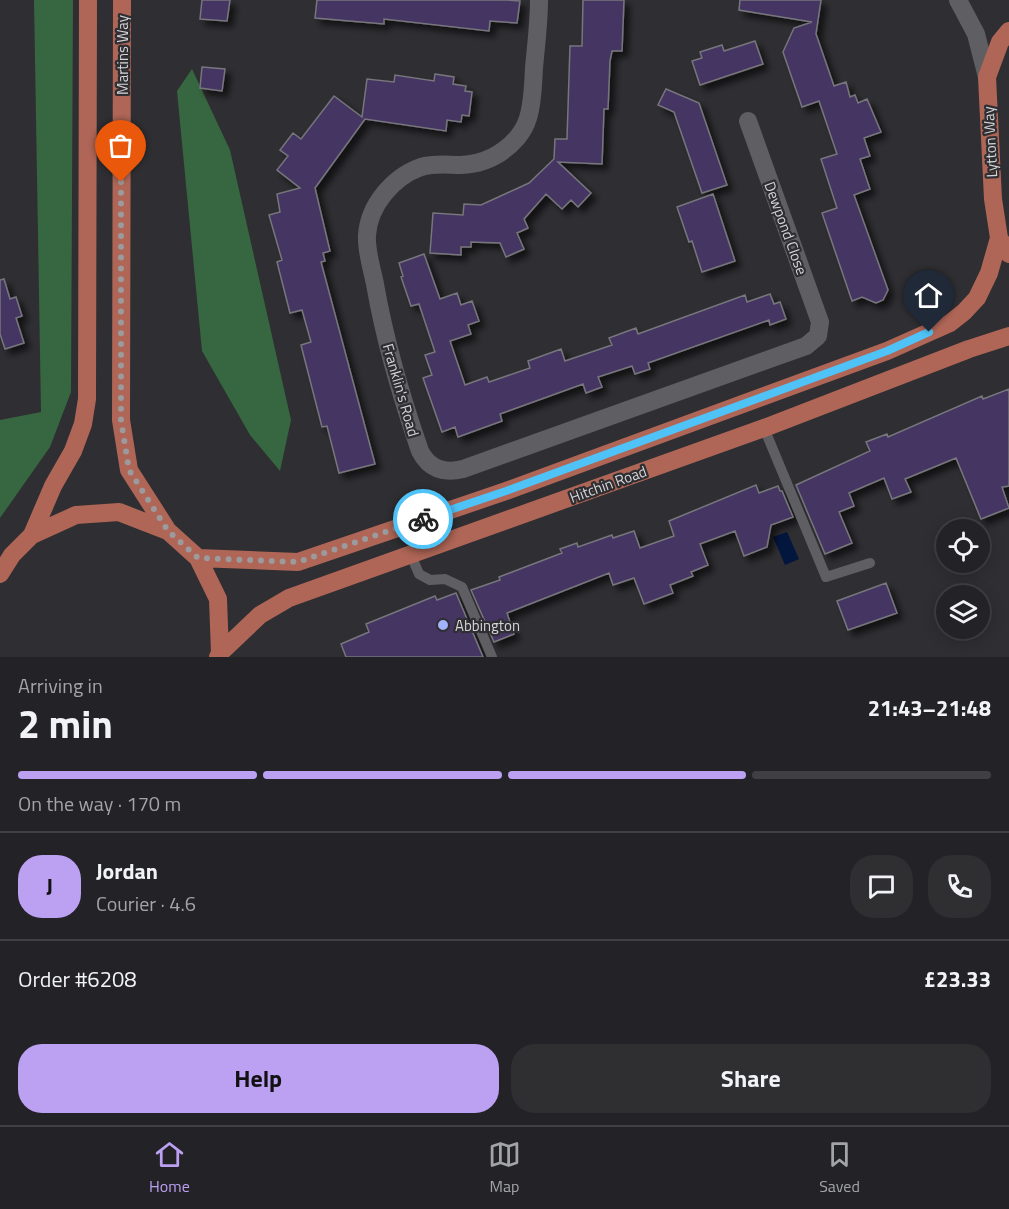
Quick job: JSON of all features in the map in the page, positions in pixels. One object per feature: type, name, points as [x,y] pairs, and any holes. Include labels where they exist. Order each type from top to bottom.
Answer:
[{"type":"main road","points":[[32,535],[53,486],[73,451],[83,424],[87,399],[88,0]]},
{"type":"main road","name":"Martins Way","points":[[122,0],[121,420],[129,470],[168,531]]},
{"type":"main road","name":"Lytton Way","points":[[1009,32],[1000,42],[987,77],[993,198],[999,238],[1009,254]]},
{"type":"main road","name":"Hitchin Road","points":[[198,558],[298,562],[506,491],[887,351],[950,323],[964,312],[977,298],[989,273],[999,238]]},
{"type":"main road","name":"Hitchin Road","points":[[219,655],[260,615],[289,598],[764,428],[969,349],[1009,336]]},
{"type":"main road","points":[[0,574],[12,555],[32,535],[76,515],[119,512],[168,531],[198,558],[218,599],[219,655]]},
{"type":"street","name":"Franklin's Road","points":[[539,0],[531,100],[528,117],[518,137],[499,154],[488,159],[460,165],[436,164],[402,176],[383,195],[370,219],[367,234],[368,246],[380,314],[397,384],[420,451],[427,463],[444,471],[463,469],[806,346],[818,336]]},
{"type":"street","points":[[958,0],[976,34],[987,77]]},
{"type":"street","name":"Dewpond Close","points":[[748,121],[820,322],[818,336]]},
{"type":"lane","points":[[764,428],[826,577],[870,563]]},
{"type":"lane","points":[[411,555],[419,574],[430,580],[445,579],[462,587],[492,657]]},
{"type":"green space","points":[[34,0],[73,0],[71,392],[50,447],[0,518],[0,420],[41,412]]},
{"type":"green space","points":[[192,69],[230,150],[291,420],[280,471],[250,435],[202,351],[177,91]]},
{"type":"water","points":[[787,532],[799,559],[785,565],[773,537]]},
{"type":"building","points":[[202,0],[230,0],[227,21],[200,19]]},
{"type":"building","points":[[317,0],[520,1],[517,23],[490,21],[489,31],[384,19],[384,24],[315,18]]},
{"type":"building","points":[[583,0],[624,0],[622,51],[612,51],[610,61],[608,109],[604,109],[602,164],[558,162],[591,193],[578,207],[571,200],[562,209],[546,194],[524,219],[528,228],[517,233],[524,249],[506,257],[500,243],[471,242],[471,247],[461,247],[461,255],[430,253],[433,213],[463,215],[464,204],[481,205],[529,183],[554,159],[555,139],[567,139],[570,46],[582,46]]},
{"type":"building","points":[[740,0],[821,0],[816,34],[834,86],[846,82],[850,97],[855,95],[858,103],[867,99],[881,132],[864,138],[870,156],[860,159],[870,189],[854,195],[888,290],[883,300],[876,303],[862,297],[852,301],[822,213],[837,208],[821,159],[837,154],[819,101],[802,107],[783,52],[794,28],[812,22],[739,10]]},
{"type":"building","points":[[755,41],[763,64],[700,85],[692,61],[702,58],[700,52],[722,45],[724,51]]},
{"type":"building","points":[[202,67],[225,69],[222,91],[200,88]]},
{"type":"building","points":[[435,74],[454,77],[453,84],[466,86],[465,91],[472,92],[469,116],[462,115],[461,122],[447,120],[446,131],[365,119],[315,188],[330,251],[323,253],[325,261],[321,262],[375,464],[339,473],[327,426],[322,427],[301,345],[311,342],[302,310],[290,313],[277,262],[282,260],[269,215],[280,212],[277,194],[300,188],[277,170],[288,156],[280,150],[293,133],[301,139],[334,96],[362,117],[367,79],[394,82],[395,75],[434,81]]},
{"type":"building","points":[[666,89],[699,103],[727,185],[702,193],[674,112],[658,105]]},
{"type":"building","points":[[713,194],[735,261],[702,272],[677,207]]},
{"type":"building","points":[[424,254],[440,299],[457,293],[461,305],[472,301],[479,321],[468,325],[471,334],[450,341],[465,385],[487,377],[489,382],[530,368],[528,361],[561,349],[565,361],[612,345],[609,338],[636,328],[638,334],[745,295],[747,302],[770,294],[774,304],[780,302],[786,319],[770,325],[769,320],[648,363],[650,369],[635,374],[632,366],[598,377],[602,387],[586,393],[583,384],[500,414],[502,421],[458,437],[455,427],[442,432],[423,378],[432,375],[425,355],[435,352],[419,304],[411,306],[401,277],[403,276],[399,263]]},
{"type":"building","points":[[4,279],[10,299],[16,297],[22,316],[16,318],[24,343],[5,349],[0,334],[0,280]]},
{"type":"building","points":[[1009,389],[1009,486],[1002,487],[1009,508],[981,519],[956,458],[905,479],[911,492],[892,499],[884,478],[849,493],[854,506],[839,512],[852,543],[825,554],[796,485],[870,451],[866,442],[887,434],[888,437],[982,396],[983,399]]},
{"type":"building","points":[[756,485],[759,493],[778,486],[793,517],[771,525],[767,547],[744,556],[735,531],[700,544],[708,565],[691,572],[693,576],[670,585],[673,593],[644,604],[634,578],[613,585],[609,573],[507,613],[514,634],[494,642],[471,590],[562,553],[560,549],[577,543],[578,547],[612,535],[613,538],[634,531],[640,548],[674,536],[669,521]]},
{"type":"building","points":[[886,583],[897,613],[848,630],[837,601]]},
{"type":"building","points":[[456,593],[483,657],[346,657],[341,644],[369,632],[366,624],[435,596],[437,600]]},
{"type":"way so far","points":[[121,182],[121,420],[129,470],[168,531],[198,558],[298,562],[423,519]]},
{"type":"place","name":"Abbington","points":[[443,625]]},
{"type":"route","points":[[423,519],[506,491],[887,351],[929,332]]}]
